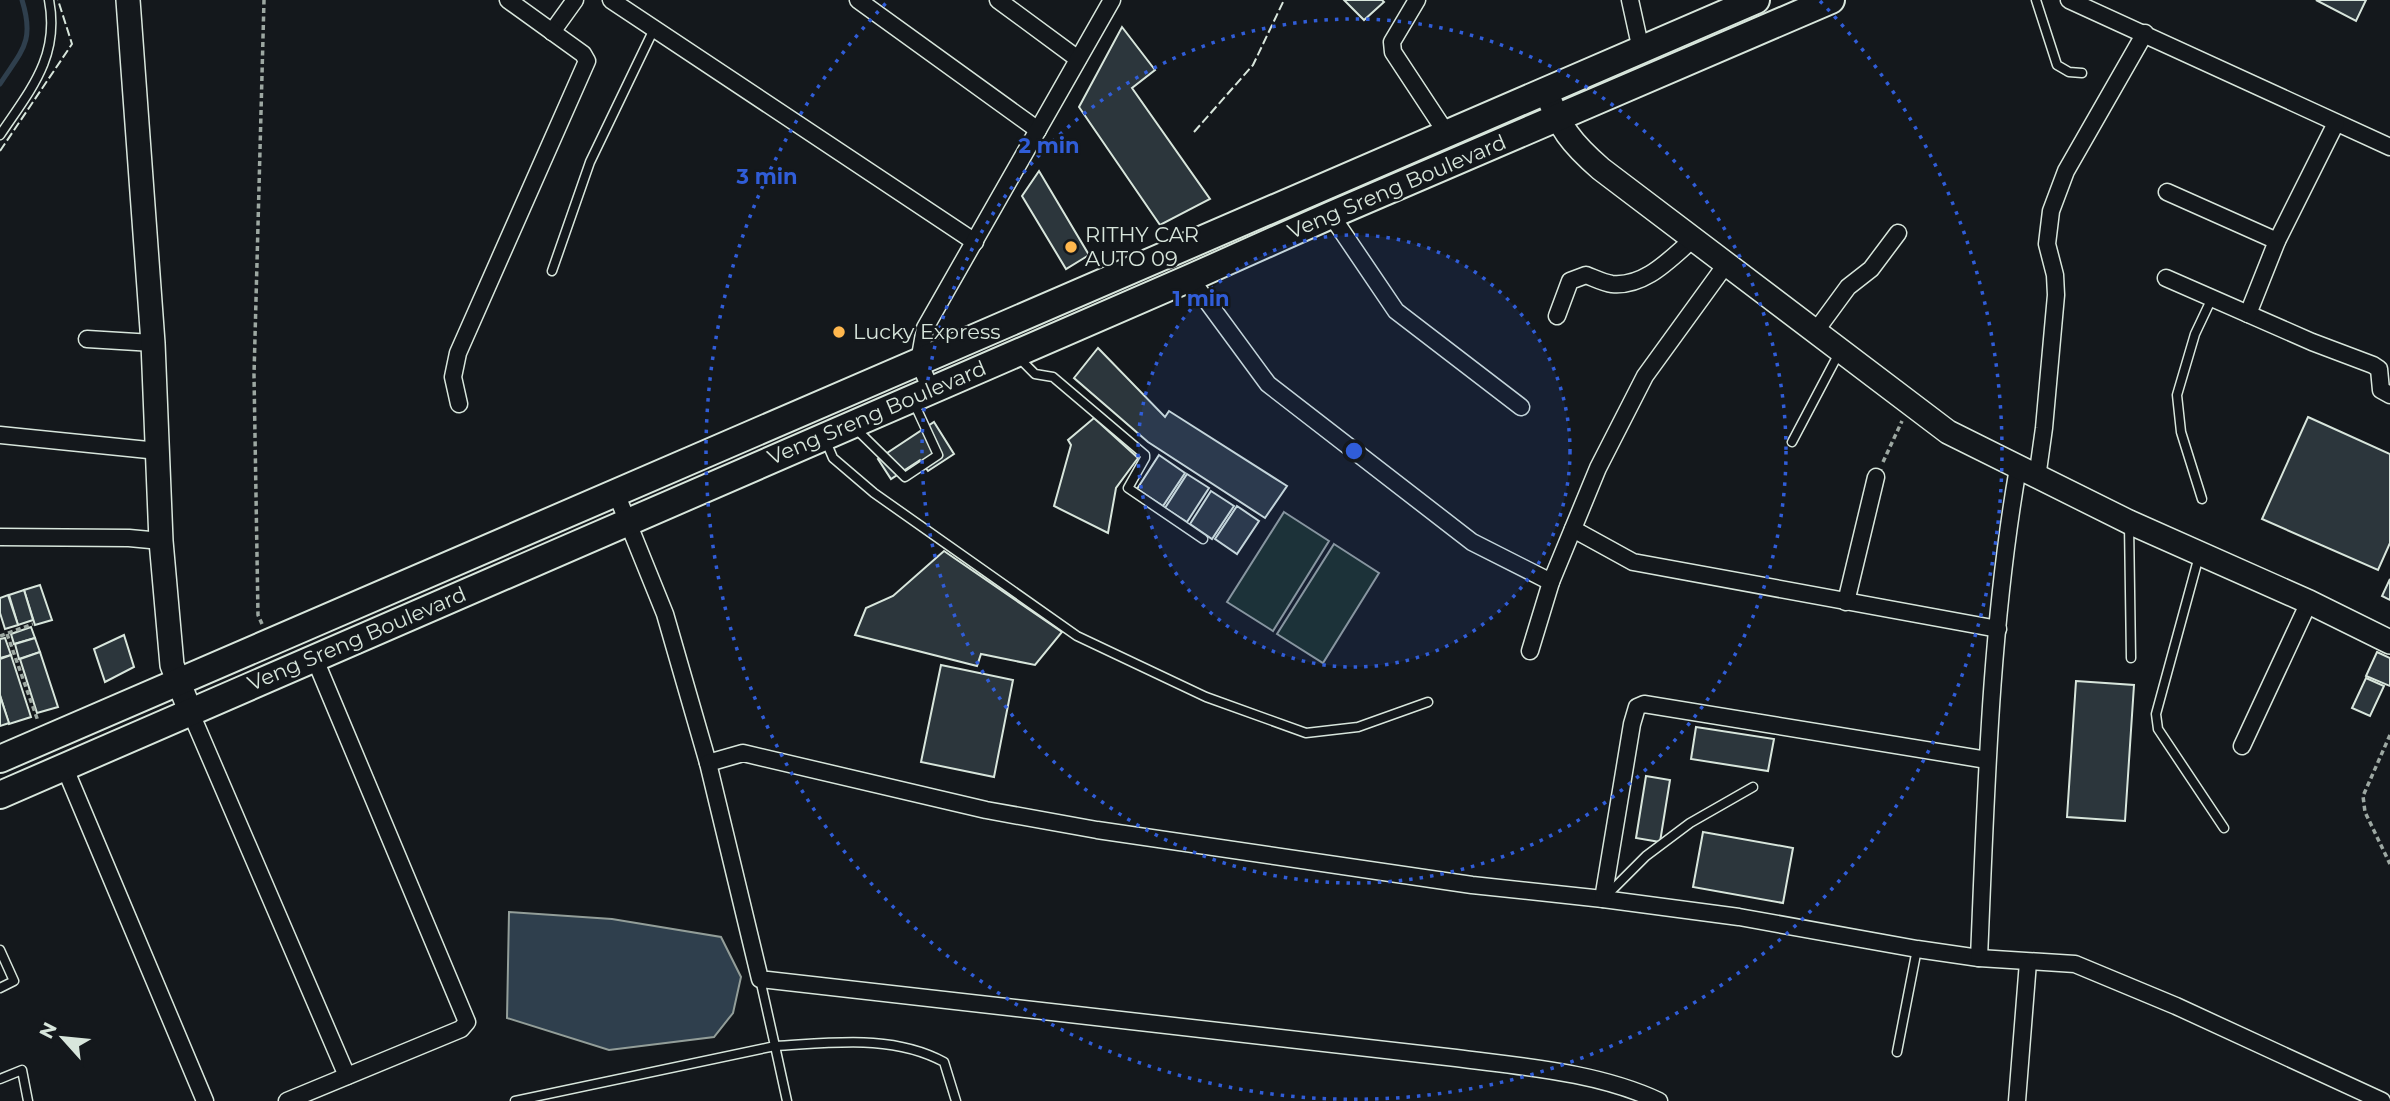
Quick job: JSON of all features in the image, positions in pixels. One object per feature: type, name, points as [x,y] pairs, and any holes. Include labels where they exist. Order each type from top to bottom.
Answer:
[{"type":"main road","name":"Veng Sreng Boulevard","points":[[0,759],[1756,0]]},
{"type":"main road","name":"Veng Sreng Boulevard","points":[[0,795],[1831,0]]},
{"type":"street","points":[[128,0],[153,344],[161,541],[172,665],[347,1076]]},
{"type":"street","points":[[459,404],[453,377],[458,353],[587,61],[583,54],[508,0]]},
{"type":"street","points":[[552,32],[575,0]]},
{"type":"street","points":[[611,0],[975,242]]},
{"type":"street","points":[[858,0],[1038,130]]},
{"type":"street","points":[[998,0],[1079,59]]},
{"type":"street","points":[[922,394],[919,362],[926,328],[1112,0]]},
{"type":"street","points":[[1417,0],[1392,42],[1393,52],[1447,134]]},
{"type":"street","points":[[1630,0],[1641,50]]},
{"type":"street","points":[[2069,0],[2390,147]]},
{"type":"street","points":[[1979,958],[1987,760],[2009,521],[2044,428],[2056,295],[2055,275],[2047,244],[2052,211],[2066,171],[2145,33]]},
{"type":"street","points":[[1546,91],[1557,119],[1574,145],[1601,169],[1948,432],[2129,522],[2309,602],[2390,642]]},
{"type":"street","points":[[2248,314],[2277,241],[2336,123]]},
{"type":"street","points":[[2167,192],[2277,241]]},
{"type":"street","points":[[1331,215],[1396,311],[1521,407]]},
{"type":"street","points":[[1815,332],[1848,287],[1871,269],[1898,233]]},
{"type":"street","points":[[1557,316],[1570,281],[1586,275],[1612,284],[1634,280],[1657,271],[1692,240]]},
{"type":"street","points":[[1530,651],[1551,582],[1598,468],[1645,376],[1727,263]]},
{"type":"street","points":[[1191,278],[1268,384],[1472,542],[1551,582]]},
{"type":"street","points":[[2166,278],[2373,365],[2379,369],[2381,390],[2390,395]]},
{"type":"street","points":[[87,339],[153,344]]},
{"type":"street","points":[[0,435],[158,451]]},
{"type":"street","points":[[1846,602],[1876,477]]},
{"type":"street","points":[[616,492],[665,614],[708,763],[760,979],[1457,1058],[1545,1070],[1604,1082],[1660,1101]]},
{"type":"street","points":[[1573,529],[1633,562],[1998,629]]},
{"type":"street","points":[[0,537],[129,538],[161,541]]},
{"type":"street","points":[[2242,746],[2309,602]]},
{"type":"street","points":[[287,1101],[461,1030],[467,1022],[314,657]]},
{"type":"street","points":[[1603,899],[1632,724],[1637,707],[1644,704],[1987,760]]},
{"type":"street","points":[[708,763],[743,753],[986,810],[1097,830],[1472,885],[1739,917],[1979,958],[2075,964],[2176,1006],[2382,1101]]},
{"type":"street","points":[[64,766],[205,1101]]},
{"type":"street","points":[[2017,1101],[2028,962]]},
{"type":"lane","points":[[0,135],[34,85],[47,58],[52,41],[53,20],[49,0]]},
{"type":"lane","points":[[2036,0],[2057,65],[2069,72],[2082,73]]},
{"type":"lane","points":[[552,271],[590,162],[654,29]]},
{"type":"lane","points":[[2202,499],[2181,432],[2177,395],[2195,334],[2211,298]]},
{"type":"lane","points":[[1792,442],[1840,351]]},
{"type":"lane","points":[[1015,354],[1035,374],[1053,377],[1145,455],[1128,488],[1203,538]]},
{"type":"lane","points":[[852,424],[905,477],[938,455],[922,394]]},
{"type":"lane","points":[[823,436],[833,458],[874,493],[1077,636],[1206,697],[1306,733],[1358,727],[1428,702]]},
{"type":"lane","points":[[2129,522],[2131,658]]},
{"type":"lane","points":[[2200,554],[2156,713],[2158,729],[2224,828]]},
{"type":"lane","points":[[1603,899],[1646,856],[1690,823],[1754,788]]},
{"type":"lane","points":[[1898,1052],[1917,949]]},
{"type":"lane","points":[[0,950],[14,981],[0,988]]},
{"type":"lane","points":[[760,979],[787,1101]]},
{"type":"lane","points":[[515,1101],[775,1046],[867,1041],[924,1051],[944,1062],[956,1101]]},
{"type":"lane","points":[[0,1079],[22,1070],[29,1101]]},
{"type":"path","points":[[264,0],[254,375],[258,615],[268,643]]},
{"type":"path","points":[[1876,477],[1910,404]]},
{"type":"path","points":[[0,636],[33,624]]},
{"type":"path","points":[[7,634],[45,740]]},
{"type":"path","points":[[2390,736],[2363,796],[2365,812],[2390,864]]},
{"type":"green space","points":[[1284,512],[1329,541],[1273,631],[1227,602]]},
{"type":"green space","points":[[1334,544],[1379,573],[1323,663],[1277,634]]},
{"type":"water","points":[[509,912],[612,919],[721,937],[741,977],[733,1013],[714,1037],[609,1050],[507,1018]]},
{"type":"building","points":[[1344,0],[1382,0],[1384,2],[1364,20]]},
{"type":"building","points":[[2316,0],[2366,0],[2356,21]]},
{"type":"building","points":[[1122,27],[1155,70],[1132,88],[1210,199],[1160,225],[1079,107]]},
{"type":"building","points":[[1039,171],[1089,255],[1066,269],[1022,196]]},
{"type":"building","points":[[1098,348],[1165,417],[1169,411],[1287,486],[1265,518],[1148,442],[1074,378]]},
{"type":"building","points":[[2308,417],[2390,454],[2390,543],[2378,570],[2262,519]]},
{"type":"building","points":[[1094,418],[1138,458],[1116,488],[1108,533],[1054,506],[1071,445],[1068,440]]},
{"type":"building","points":[[934,422],[954,454],[928,471],[920,460],[891,479],[878,459]]},
{"type":"building","points":[[1159,455],[1185,473],[1163,506],[1137,489]]},
{"type":"building","points":[[1187,474],[1209,488],[1187,522],[1165,508]]},
{"type":"building","points":[[1211,491],[1234,506],[1212,539],[1190,524]]},
{"type":"building","points":[[1237,506],[1259,521],[1237,554],[1215,539]]},
{"type":"building","points":[[944,551],[1062,632],[1035,665],[981,654],[977,666],[855,635],[866,608],[893,596]]},
{"type":"building","points":[[2390,579],[2390,600],[2382,596]]},
{"type":"building","points":[[40,585],[52,620],[35,625],[24,590]]},
{"type":"building","points":[[24,590],[33,620],[18,625],[9,595]]},
{"type":"building","points":[[8,595],[18,625],[5,629],[0,613],[0,598]]},
{"type":"building","points":[[31,627],[35,638],[14,644],[11,634]]},
{"type":"building","points":[[124,635],[134,667],[105,682],[94,649]]},
{"type":"building","points":[[5,638],[11,655],[0,658],[0,639]]},
{"type":"building","points":[[35,638],[40,652],[19,659],[15,644]]},
{"type":"building","points":[[40,652],[58,707],[37,713],[20,659]]},
{"type":"building","points":[[2377,652],[2390,658],[2390,686],[2366,676]]},
{"type":"building","points":[[11,655],[31,717],[9,724],[0,695],[0,659]]},
{"type":"building","points":[[941,665],[1013,680],[994,777],[921,762]]},
{"type":"building","points":[[2366,678],[2384,686],[2370,716],[2352,708]]},
{"type":"building","points":[[2076,681],[2134,685],[2125,821],[2067,817]]},
{"type":"building","points":[[0,696],[9,723],[0,726]]},
{"type":"building","points":[[1696,727],[1774,739],[1768,771],[1691,759]]},
{"type":"building","points":[[1646,776],[1670,780],[1660,842],[1636,838]]},
{"type":"building","points":[[1703,832],[1793,848],[1783,903],[1693,887]]},
{"type":"waterway","points":[[0,84],[20,54],[27,36],[22,0]]},
{"type":"fence","points":[[0,151],[72,44],[58,0]]},
{"type":"fence","points":[[1194,132],[1253,65],[1284,0]]},
{"type":"place","name":"RITHY CAR AUTO 09","points":[[1071,247]]},
{"type":"place","name":"Lucky Express","points":[[839,332]]}]
